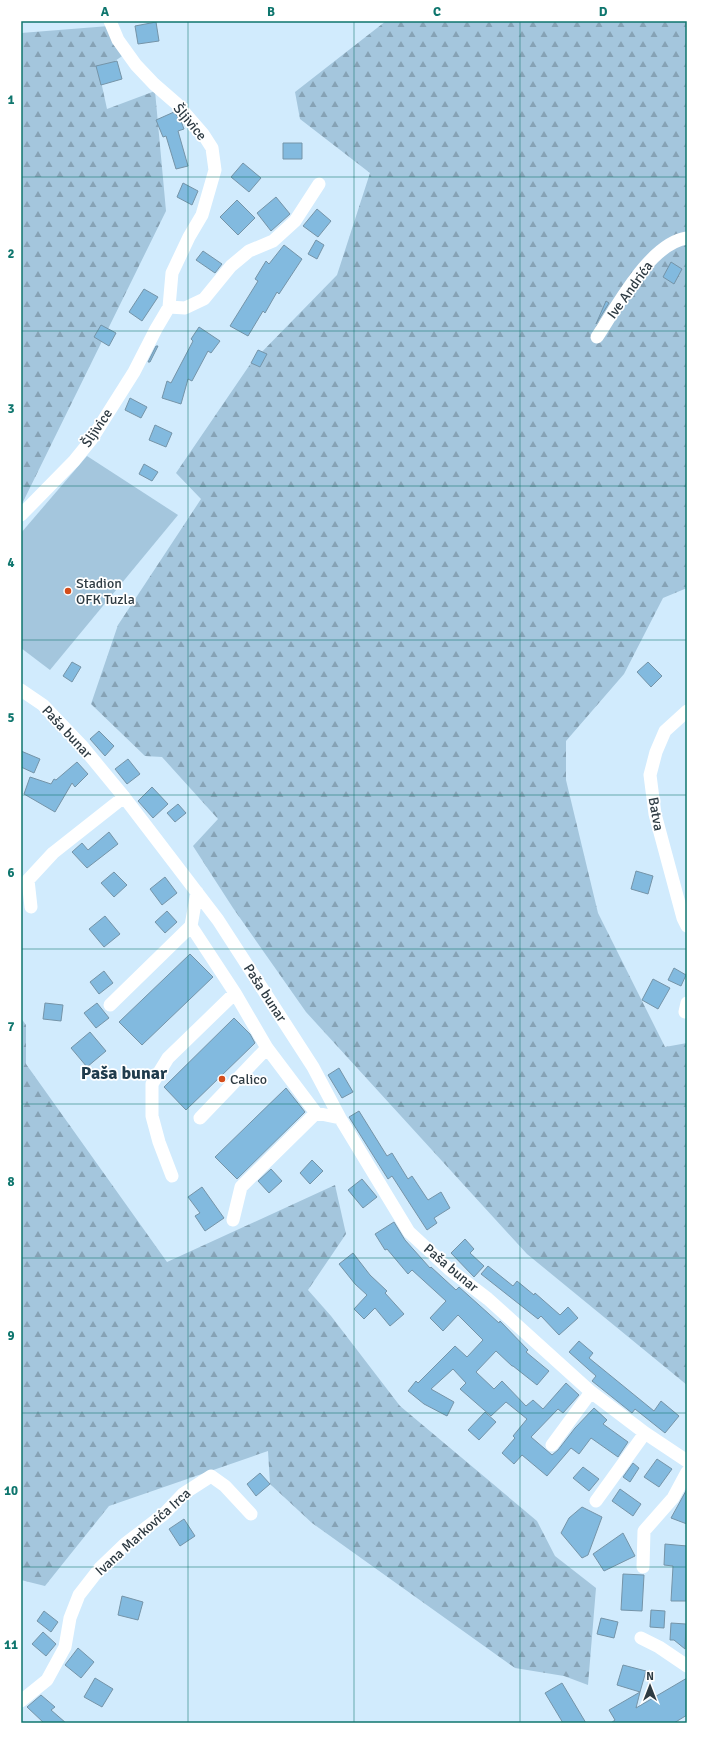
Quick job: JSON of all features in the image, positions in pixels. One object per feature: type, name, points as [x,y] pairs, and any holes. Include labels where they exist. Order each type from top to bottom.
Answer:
[{"type":"street","name":"Šljivice","points":[[21,515],[74,461],[91,440],[134,372],[156,328],[169,307],[172,273],[189,237],[202,215],[210,192],[215,170],[212,148],[203,134],[177,104],[154,84],[136,65],[118,40],[110,21]]},
{"type":"street","points":[[169,307],[185,308],[204,299],[231,266],[249,252],[273,241],[295,221],[319,184]]},
{"type":"street","name":"Ive Andrića","points":[[597,337],[643,268],[658,253],[678,240],[687,238]]},
{"type":"street","name":"Paša bunar","points":[[21,690],[43,705],[82,746],[124,797],[218,920],[313,1067],[340,1118],[409,1232],[449,1269],[488,1299],[591,1392],[645,1433],[687,1461]]},
{"type":"street","name":"Batva","points":[[687,711],[665,731],[656,752],[650,775],[655,814],[663,848],[683,918],[687,926]]},
{"type":"street","points":[[31,907],[28,880],[53,853],[124,797]]},
{"type":"street","points":[[110,1005],[191,926],[197,892]]},
{"type":"street","name":"Paša bunar","points":[[191,926],[235,993],[267,1048],[316,1113]]},
{"type":"street","name":"Paša bunar","points":[[172,1176],[159,1142],[152,1116],[152,1084],[168,1058],[235,993]]},
{"type":"street","points":[[200,1118],[267,1048]]},
{"type":"street","points":[[233,1220],[241,1186],[316,1113],[340,1118]]},
{"type":"street","points":[[552,1445],[591,1392]]},
{"type":"street","points":[[596,1501],[645,1433]]},
{"type":"street","points":[[643,1568],[644,1531],[672,1498],[687,1472]]},
{"type":"street","name":"Ivana Markovića Irca","points":[[21,1701],[48,1680],[65,1647],[70,1618],[79,1595],[105,1563],[125,1544],[164,1514],[182,1494],[211,1476],[225,1486],[251,1514]]},
{"type":"street","points":[[641,1638],[659,1647],[687,1666]]},
{"type":"green space","points":[[386,21],[687,21],[687,588],[663,598],[624,674],[566,741],[566,780],[598,913],[665,1047],[687,1043],[687,1385],[527,1254],[306,1012],[233,908],[193,846],[218,819],[162,757],[145,756],[91,704],[118,625],[201,499],[176,473],[251,363],[337,275],[370,173],[300,119],[295,92]]},
{"type":"green space","points":[[109,26],[128,52],[99,72],[107,109],[155,91],[166,211],[21,506],[21,33]]},
{"type":"green space","name":"Stadion OFK Tuzla","points":[[87,456],[178,515],[50,670],[21,648],[21,533]]},
{"type":"green space","points":[[21,1018],[26,1025],[26,1064],[167,1262],[335,1185],[346,1234],[308,1290],[331,1316],[400,1406],[537,1521],[555,1556],[596,1588],[588,1685],[564,1676],[515,1668],[312,1523],[270,1484],[268,1451],[109,1506],[45,1586],[21,1580]]},
{"type":"building","points":[[156,22],[159,41],[138,44],[135,26]]},
{"type":"building","points":[[117,61],[122,79],[101,85],[96,66]]},
{"type":"building","points":[[174,112],[181,121],[184,129],[178,131],[188,166],[176,169],[166,136],[163,137],[156,120]]},
{"type":"building","points":[[283,143],[302,143],[302,159],[283,159]]},
{"type":"building","points":[[243,163],[261,178],[249,192],[231,177]]},
{"type":"building","points":[[183,183],[198,191],[192,205],[177,197]]},
{"type":"building","points":[[276,197],[290,214],[271,231],[257,213]]},
{"type":"building","points":[[237,200],[255,218],[238,235],[220,217]]},
{"type":"building","points":[[317,209],[331,221],[318,237],[303,226]]},
{"type":"building","points":[[316,240],[324,245],[317,259],[308,254]]},
{"type":"building","points":[[284,245],[302,259],[279,294],[277,292],[265,313],[263,311],[248,336],[230,326],[258,281],[255,279],[266,261],[269,264]]},
{"type":"building","points":[[203,251],[222,264],[215,273],[196,260]]},
{"type":"building","points":[[671,262],[682,269],[674,284],[663,277]]},
{"type":"building","points":[[144,289],[158,297],[142,321],[129,312]]},
{"type":"building","points":[[606,301],[609,303],[596,324]]},
{"type":"building","points":[[101,325],[116,333],[109,346],[94,337]]},
{"type":"building","points":[[199,327],[220,341],[211,353],[208,351],[192,381],[188,379],[181,404],[162,398],[167,381],[171,383],[193,341],[191,339]]},
{"type":"building","points":[[156,346],[158,346],[150,362],[148,362]]},
{"type":"building","points":[[258,350],[267,354],[260,367],[251,363]]},
{"type":"building","points":[[130,398],[147,407],[141,418],[125,410]]},
{"type":"building","points":[[155,425],[172,433],[166,447],[149,440]]},
{"type":"building","points":[[144,464],[158,472],[152,481],[139,474]]},
{"type":"building","points":[[72,662],[81,667],[72,682],[63,676]]},
{"type":"building","points":[[648,662],[662,676],[651,687],[637,672]]},
{"type":"building","points":[[99,731],[114,746],[105,756],[90,739]]},
{"type":"building","points":[[21,751],[40,759],[34,773],[21,767]]},
{"type":"building","points":[[128,759],[140,774],[127,784],[115,769]]},
{"type":"building","points":[[77,762],[88,774],[75,787],[72,783],[55,812],[24,794],[30,777],[51,784],[54,779],[56,780]]},
{"type":"building","points":[[152,787],[168,804],[153,818],[138,801]]},
{"type":"building","points":[[178,804],[186,813],[175,822],[167,813]]},
{"type":"building","points":[[109,832],[118,844],[87,868],[72,852],[82,843],[88,850]]},
{"type":"building","points":[[636,871],[653,876],[648,894],[631,889]]},
{"type":"building","points":[[114,872],[127,885],[114,897],[101,883]]},
{"type":"building","points":[[165,877],[177,893],[162,905],[150,889]]},
{"type":"building","points":[[167,911],[177,922],[165,933],[155,922]]},
{"type":"building","points":[[105,916],[120,934],[104,947],[89,929]]},
{"type":"building","points":[[190,954],[213,977],[142,1045],[119,1022]]},
{"type":"building","points":[[674,968],[686,975],[681,986],[668,980]]},
{"type":"building","points":[[104,971],[113,983],[99,994],[90,982]]},
{"type":"building","points":[[653,979],[670,988],[658,1009],[642,1000]]},
{"type":"building","points":[[45,1003],[63,1005],[61,1021],[43,1019]]},
{"type":"building","points":[[97,1003],[109,1018],[96,1028],[84,1013]]},
{"type":"building","points":[[234,1018],[250,1034],[255,1043],[186,1110],[164,1087]]},
{"type":"building","points":[[90,1032],[106,1051],[87,1067],[71,1048]]},
{"type":"building","points":[[339,1068],[353,1092],[342,1098],[328,1075]]},
{"type":"building","points":[[286,1088],[305,1112],[237,1179],[215,1157]]},
{"type":"building","points":[[359,1111],[387,1156],[392,1153],[408,1179],[412,1176],[428,1200],[441,1192],[450,1208],[434,1218],[437,1223],[427,1230],[392,1176],[388,1179],[349,1117]]},
{"type":"building","points":[[312,1160],[323,1171],[310,1184],[300,1173]]},
{"type":"building","points":[[271,1169],[282,1181],[269,1193],[258,1181]]},
{"type":"building","points":[[362,1179],[377,1197],[363,1208],[348,1190]]},
{"type":"building","points":[[202,1187],[224,1218],[205,1231],[195,1216],[200,1213],[188,1197]]},
{"type":"building","points":[[394,1222],[405,1240],[430,1268],[431,1267],[456,1290],[459,1287],[499,1323],[500,1321],[528,1350],[526,1352],[549,1371],[537,1385],[512,1366],[496,1351],[476,1372],[494,1389],[502,1381],[526,1406],[533,1400],[543,1409],[566,1383],[579,1395],[563,1413],[558,1409],[531,1437],[552,1455],[594,1408],[607,1420],[603,1424],[628,1442],[618,1457],[591,1438],[579,1454],[571,1448],[547,1476],[522,1455],[514,1464],[502,1453],[515,1438],[513,1436],[527,1419],[506,1402],[491,1416],[460,1389],[466,1383],[453,1369],[431,1389],[454,1402],[447,1416],[424,1404],[408,1391],[416,1381],[418,1383],[455,1346],[467,1357],[483,1340],[458,1315],[443,1331],[430,1318],[446,1301],[412,1270],[408,1274],[387,1249],[385,1250],[375,1234]]},
{"type":"building","points":[[465,1239],[474,1249],[470,1253],[484,1266],[474,1277],[451,1253]]},
{"type":"building","points":[[353,1253],[370,1275],[387,1291],[385,1293],[404,1314],[390,1326],[375,1308],[364,1319],[354,1309],[367,1295],[355,1284],[339,1264]]},
{"type":"building","points":[[488,1266],[513,1286],[517,1281],[534,1295],[535,1293],[560,1315],[568,1307],[578,1318],[559,1335],[541,1316],[538,1319],[481,1274]]},
{"type":"building","points":[[579,1341],[593,1353],[589,1358],[654,1411],[661,1401],[679,1416],[665,1433],[635,1409],[632,1413],[592,1381],[596,1376],[569,1352]]},
{"type":"building","points":[[485,1412],[496,1422],[479,1440],[468,1430]]},
{"type":"building","points":[[657,1459],[672,1469],[659,1487],[644,1477]]},
{"type":"building","points":[[633,1463],[639,1468],[630,1482],[623,1477]]},
{"type":"building","points":[[583,1467],[599,1479],[589,1491],[573,1478]]},
{"type":"building","points":[[260,1473],[270,1484],[256,1496],[247,1484]]},
{"type":"building","points":[[620,1489],[641,1504],[633,1516],[612,1501]]},
{"type":"building","points":[[687,1489],[687,1524],[671,1518]]},
{"type":"building","points":[[582,1507],[602,1517],[588,1555],[582,1558],[561,1533],[569,1518]]},
{"type":"building","points":[[184,1519],[195,1536],[180,1546],[169,1529]]},
{"type":"building","points":[[623,1533],[635,1556],[604,1571],[593,1554]]},
{"type":"building","points":[[665,1544],[687,1546],[686,1601],[671,1601],[673,1566],[664,1565]]},
{"type":"building","points":[[623,1574],[644,1575],[642,1611],[621,1610]]},
{"type":"building","points":[[122,1596],[143,1602],[138,1620],[118,1615]]},
{"type":"building","points":[[651,1610],[665,1611],[664,1628],[650,1627]]},
{"type":"building","points":[[44,1611],[58,1622],[51,1632],[37,1621]]},
{"type":"building","points":[[601,1618],[618,1622],[614,1638],[597,1634]]},
{"type":"building","points":[[671,1623],[686,1624],[685,1649],[674,1640],[670,1640]]},
{"type":"building","points":[[43,1632],[56,1644],[46,1656],[32,1644]]},
{"type":"building","points":[[78,1648],[94,1662],[81,1678],[65,1665]]},
{"type":"building","points":[[623,1665],[646,1671],[640,1692],[617,1685]]},
{"type":"building","points":[[95,1678],[113,1689],[102,1707],[84,1697]]},
{"type":"building","points":[[687,1678],[687,1715],[674,1723],[611,1723],[615,1720],[609,1710],[640,1692],[636,1708]]},
{"type":"building","points":[[562,1683],[586,1723],[563,1723],[545,1693]]},
{"type":"building","points":[[41,1695],[55,1707],[51,1710],[66,1723],[44,1723],[27,1707]]},
{"type":"place","name":"Stadion OFK Tuzla","points":[[68,591]]},
{"type":"place","name":"Calico","points":[[222,1079]]},
{"type":"district","name":"Paša bunar","points":[[124,1073]]}]
